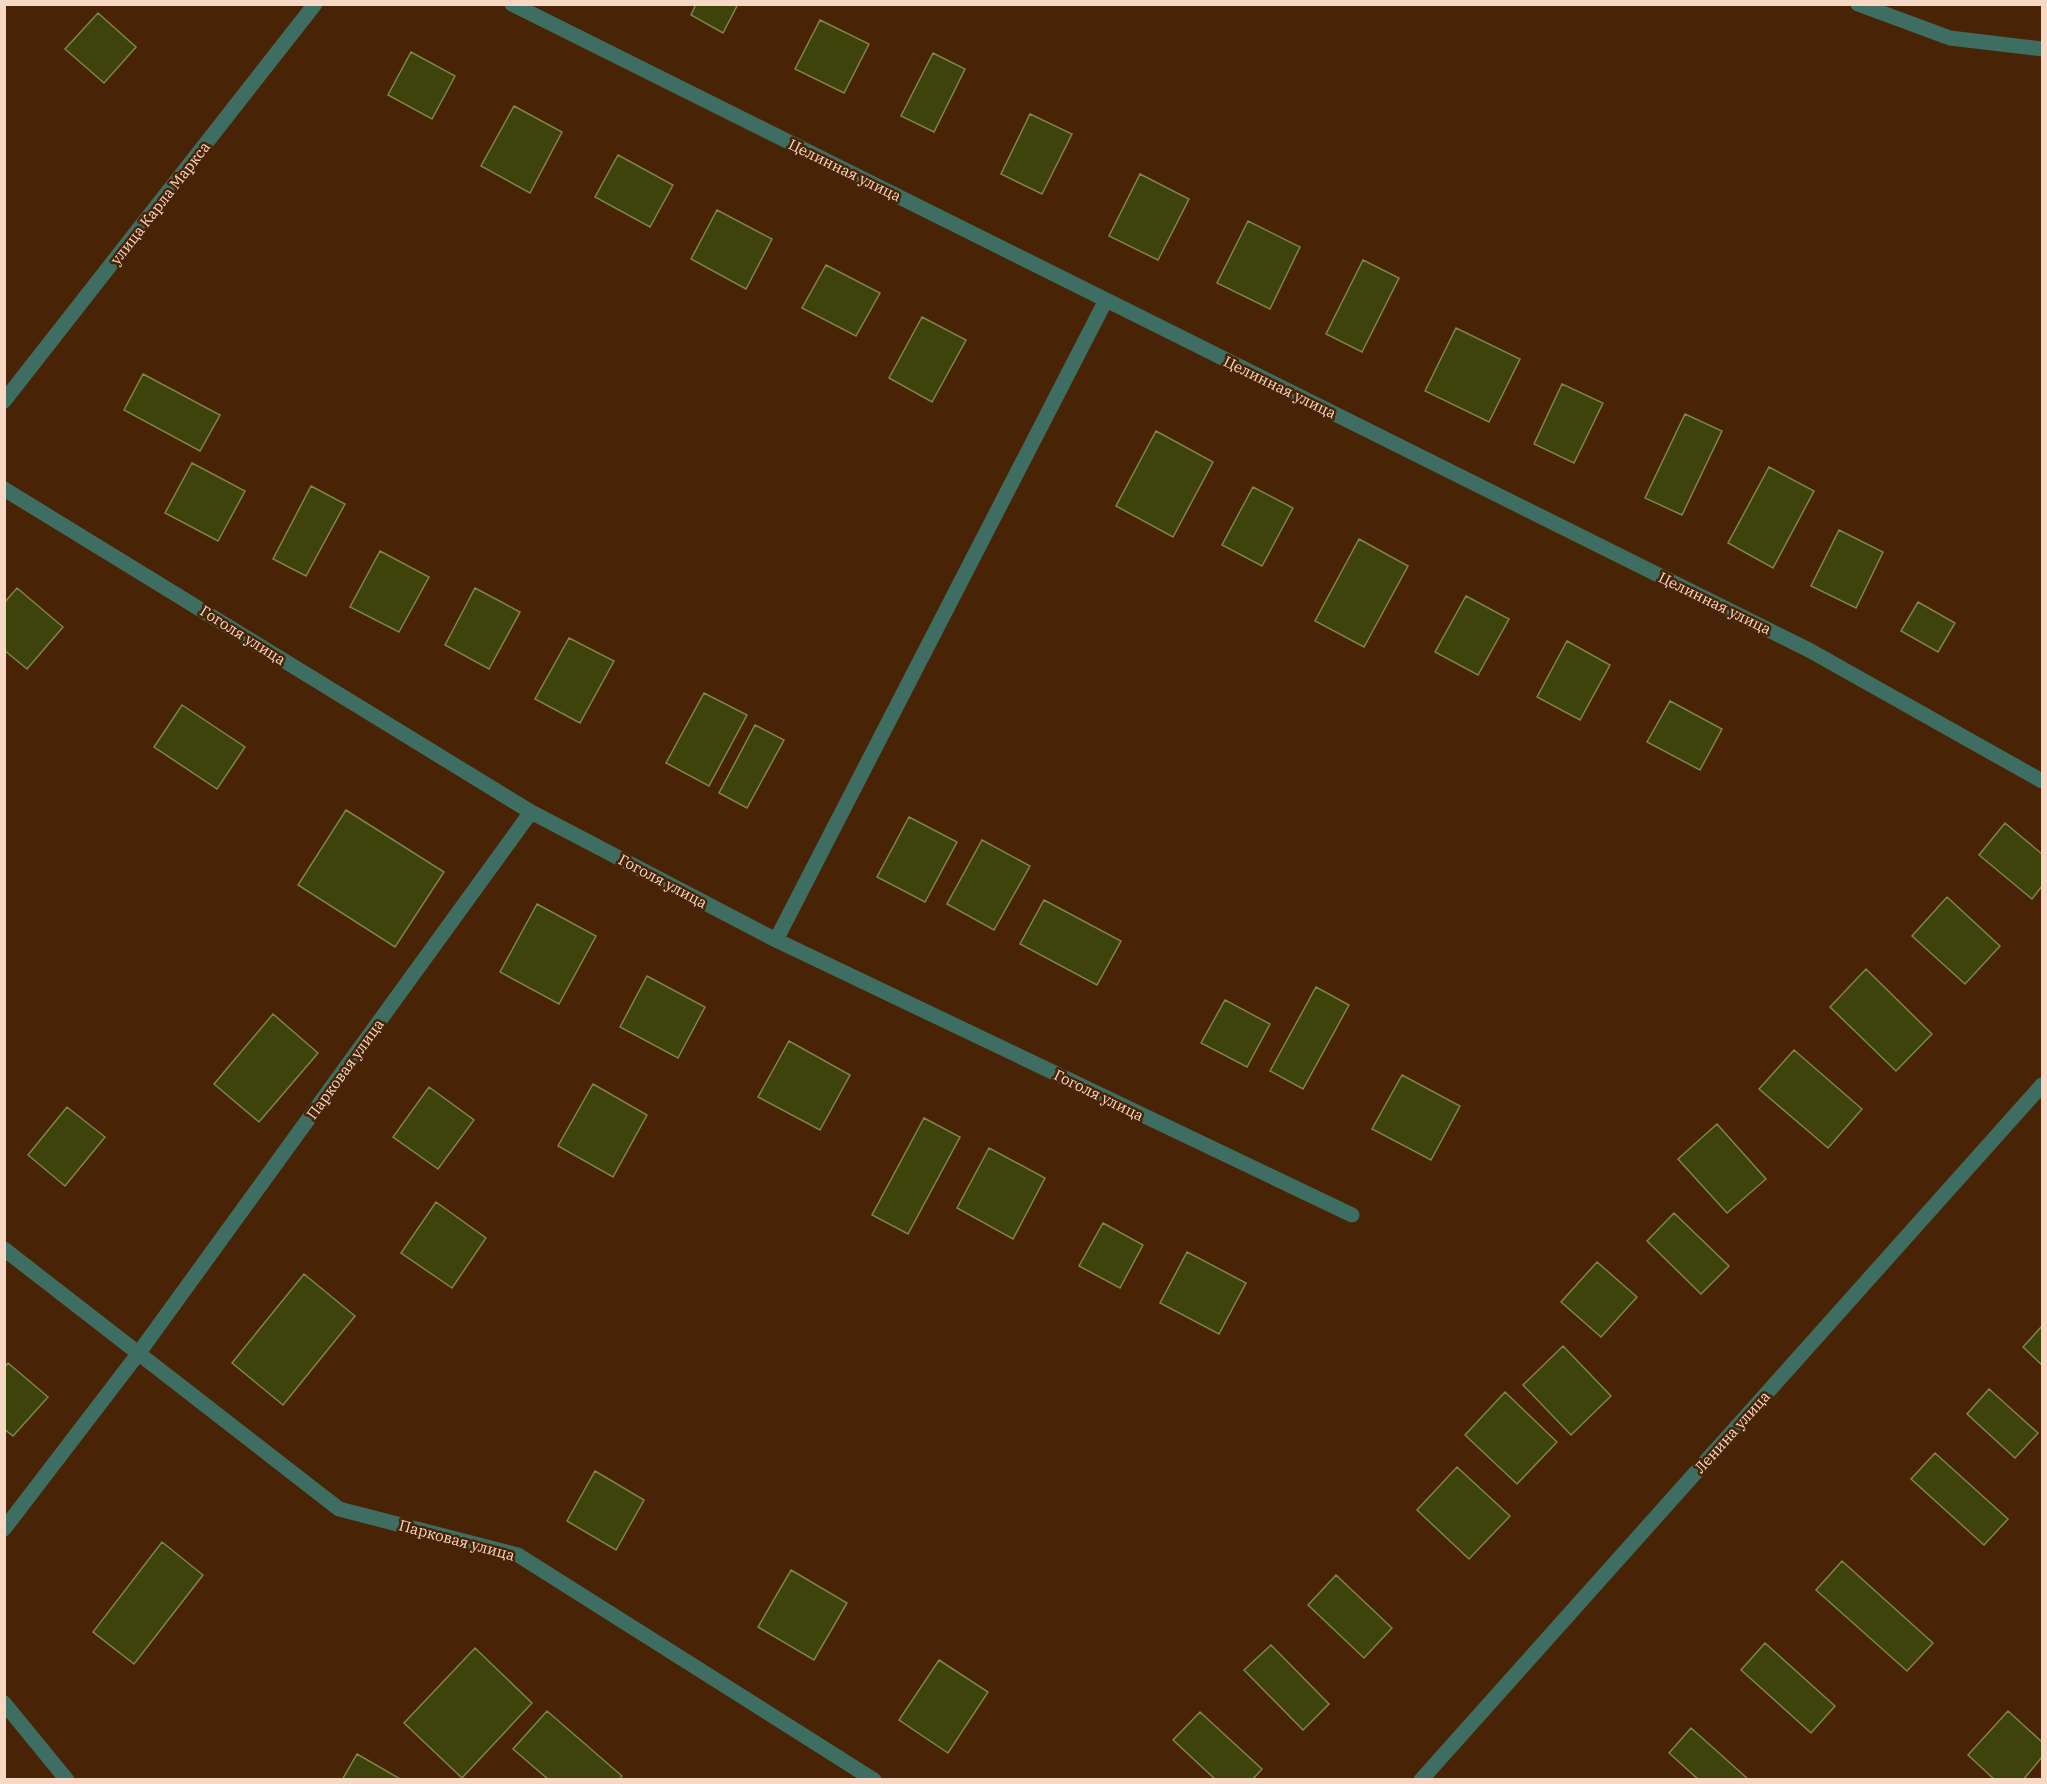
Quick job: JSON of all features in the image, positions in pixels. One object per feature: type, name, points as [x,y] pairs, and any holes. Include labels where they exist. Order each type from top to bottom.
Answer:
[{"type":"street","name":"улица Карла Маркса","points":[[4,401],[315,4]]},
{"type":"street","name":"Целинная улица","points":[[512,4],[1809,650],[2043,781]]},
{"type":"street","points":[[1858,4],[1950,38],[2043,49]]},
{"type":"street","points":[[776,940],[1106,300]]},
{"type":"street","name":"Гоголя улица","points":[[4,489],[531,812],[776,940],[1352,1215]]},
{"type":"street","name":"Парковая улица","points":[[4,1529],[138,1354],[531,812]]},
{"type":"street","name":"Ленина улица","points":[[1421,1779],[2043,1085]]},
{"type":"street","name":"Парковая улица","points":[[4,1249],[339,1509],[518,1555],[874,1779]]},
{"type":"street","points":[[4,1703],[67,1779]]},
{"type":"building","points":[[696,4],[738,4],[723,33],[691,15]]},
{"type":"building","points":[[98,13],[136,47],[104,83],[65,49]]},
{"type":"building","points":[[820,20],[869,44],[844,93],[795,69]]},
{"type":"building","points":[[411,52],[455,76],[432,119],[388,95]]},
{"type":"building","points":[[933,53],[965,69],[934,132],[901,116]]},
{"type":"building","points":[[514,106],[562,132],[530,193],[481,166]]},
{"type":"building","points":[[1030,114],[1072,134],[1042,194],[1001,174]]},
{"type":"building","points":[[618,155],[673,185],[650,227],[595,197]]},
{"type":"building","points":[[1140,174],[1189,199],[1158,260],[1109,236]]},
{"type":"building","points":[[717,210],[772,239],[746,289],[691,259]]},
{"type":"building","points":[[1248,221],[1300,247],[1270,309],[1217,283]]},
{"type":"building","points":[[1363,260],[1399,278],[1362,352],[1326,334]]},
{"type":"building","points":[[826,265],[880,293],[856,336],[802,308]]},
{"type":"building","points":[[922,317],[966,340],[932,402],[889,378]]},
{"type":"building","points":[[1456,328],[1520,359],[1489,422],[1425,391]]},
{"type":"building","points":[[143,374],[220,415],[200,451],[124,410]]},
{"type":"building","points":[[1562,384],[1603,403],[1574,463],[1534,444]]},
{"type":"building","points":[[1685,414],[1722,431],[1682,515],[1645,498]]},
{"type":"building","points":[[1156,431],[1213,462],[1173,537],[1116,506]]},
{"type":"building","points":[[192,463],[245,491],[218,541],[165,513]]},
{"type":"building","points":[[1769,467],[1814,491],[1773,568],[1728,543]]},
{"type":"building","points":[[311,486],[345,504],[306,576],[273,559]]},
{"type":"building","points":[[1253,487],[1293,508],[1262,566],[1222,545]]},
{"type":"building","points":[[1839,530],[1883,552],[1856,608],[1811,586]]},
{"type":"building","points":[[1359,539],[1408,566],[1364,647],[1315,621]]},
{"type":"building","points":[[380,551],[429,577],[399,632],[350,607]]},
{"type":"building","points":[[17,588],[63,627],[27,669],[4,650],[4,603]]},
{"type":"building","points":[[475,588],[520,612],[489,669],[445,645]]},
{"type":"building","points":[[1466,596],[1509,619],[1478,675],[1435,652]]},
{"type":"building","points":[[1918,602],[1955,623],[1938,652],[1901,631]]},
{"type":"building","points":[[569,638],[614,661],[580,723],[535,699]]},
{"type":"building","points":[[1567,641],[1610,665],[1580,720],[1537,697]]},
{"type":"building","points":[[704,693],[747,715],[709,786],[666,763]]},
{"type":"building","points":[[1670,701],[1722,729],[1700,770],[1647,742]]},
{"type":"building","points":[[182,705],[245,747],[217,789],[154,747]]},
{"type":"building","points":[[755,725],[784,740],[747,808],[719,793]]},
{"type":"building","points":[[346,810],[444,872],[395,947],[298,885]]},
{"type":"building","points":[[909,817],[957,842],[925,902],[877,877]]},
{"type":"building","points":[[2005,823],[2042,854],[2042,886],[2032,899],[1979,855]]},
{"type":"building","points":[[982,840],[1030,866],[994,930],[947,904]]},
{"type":"building","points":[[1947,897],[2000,946],[1965,984],[1912,936]]},
{"type":"building","points":[[1044,900],[1121,941],[1097,985],[1020,944]]},
{"type":"building","points":[[537,904],[596,936],[559,1004],[500,972]]},
{"type":"building","points":[[1866,969],[1932,1034],[1896,1071],[1830,1007]]},
{"type":"building","points":[[647,976],[705,1007],[678,1058],[620,1027]]},
{"type":"building","points":[[1316,987],[1349,1005],[1303,1089],[1270,1071]]},
{"type":"building","points":[[1225,1000],[1270,1024],[1247,1067],[1201,1043]]},
{"type":"building","points":[[273,1014],[318,1053],[259,1122],[214,1084]]},
{"type":"building","points":[[789,1041],[850,1075],[820,1130],[758,1097]]},
{"type":"building","points":[[1794,1050],[1862,1109],[1828,1148],[1759,1089]]},
{"type":"building","points":[[1402,1075],[1460,1106],[1431,1160],[1372,1129]]},
{"type":"building","points":[[593,1084],[647,1115],[613,1177],[558,1146]]},
{"type":"building","points":[[429,1087],[474,1120],[438,1169],[393,1137]]},
{"type":"building","points":[[67,1107],[105,1137],[65,1186],[28,1155]]},
{"type":"building","points":[[924,1118],[960,1137],[908,1234],[872,1215]]},
{"type":"building","points":[[1717,1124],[1766,1179],[1727,1213],[1678,1159]]},
{"type":"building","points":[[989,1148],[1045,1178],[1013,1239],[957,1208]]},
{"type":"building","points":[[436,1202],[486,1238],[452,1288],[401,1253]]},
{"type":"building","points":[[1674,1213],[1729,1266],[1701,1294],[1647,1241]]},
{"type":"building","points":[[1103,1223],[1143,1245],[1120,1288],[1079,1266]]},
{"type":"building","points":[[1187,1252],[1246,1283],[1219,1334],[1160,1303]]},
{"type":"building","points":[[1597,1262],[1637,1297],[1601,1337],[1561,1302]]},
{"type":"building","points":[[304,1274],[355,1316],[283,1405],[232,1363]]},
{"type":"building","points":[[2042,1326],[2042,1365],[2023,1347]]},
{"type":"building","points":[[1563,1346],[1611,1396],[1571,1435],[1523,1385]]},
{"type":"building","points":[[8,1363],[48,1397],[13,1436],[4,1429],[4,1368]]},
{"type":"building","points":[[1989,1389],[2038,1433],[2015,1458],[1967,1414]]},
{"type":"building","points":[[1505,1392],[1557,1442],[1517,1484],[1465,1435]]},
{"type":"building","points":[[1935,1453],[2008,1519],[1984,1545],[1911,1479]]},
{"type":"building","points":[[1457,1467],[1510,1516],[1469,1559],[1417,1510]]},
{"type":"building","points":[[595,1471],[644,1500],[616,1550],[567,1521]]},
{"type":"building","points":[[162,1542],[203,1575],[134,1664],[93,1632]]},
{"type":"building","points":[[1842,1561],[1933,1643],[1907,1671],[1816,1590]]},
{"type":"building","points":[[791,1570],[847,1603],[814,1660],[758,1627]]},
{"type":"building","points":[[1336,1575],[1392,1628],[1364,1658],[1308,1605]]},
{"type":"building","points":[[1765,1643],[1835,1706],[1811,1733],[1741,1670]]},
{"type":"building","points":[[1271,1645],[1329,1704],[1303,1730],[1244,1670]]},
{"type":"building","points":[[475,1648],[532,1703],[462,1778],[404,1723]]},
{"type":"building","points":[[939,1660],[988,1692],[948,1753],[899,1720]]},
{"type":"building","points":[[547,1711],[622,1776],[619,1780],[549,1780],[513,1749]]},
{"type":"building","points":[[2008,1711],[2042,1742],[2042,1757],[2023,1780],[1995,1780],[1968,1755]]},
{"type":"building","points":[[1200,1712],[1262,1769],[1252,1780],[1216,1780],[1173,1740]]},
{"type":"building","points":[[1691,1728],[1748,1779],[1699,1780],[1669,1753]]},
{"type":"building","points":[[357,1754],[402,1780],[342,1780]]}]
